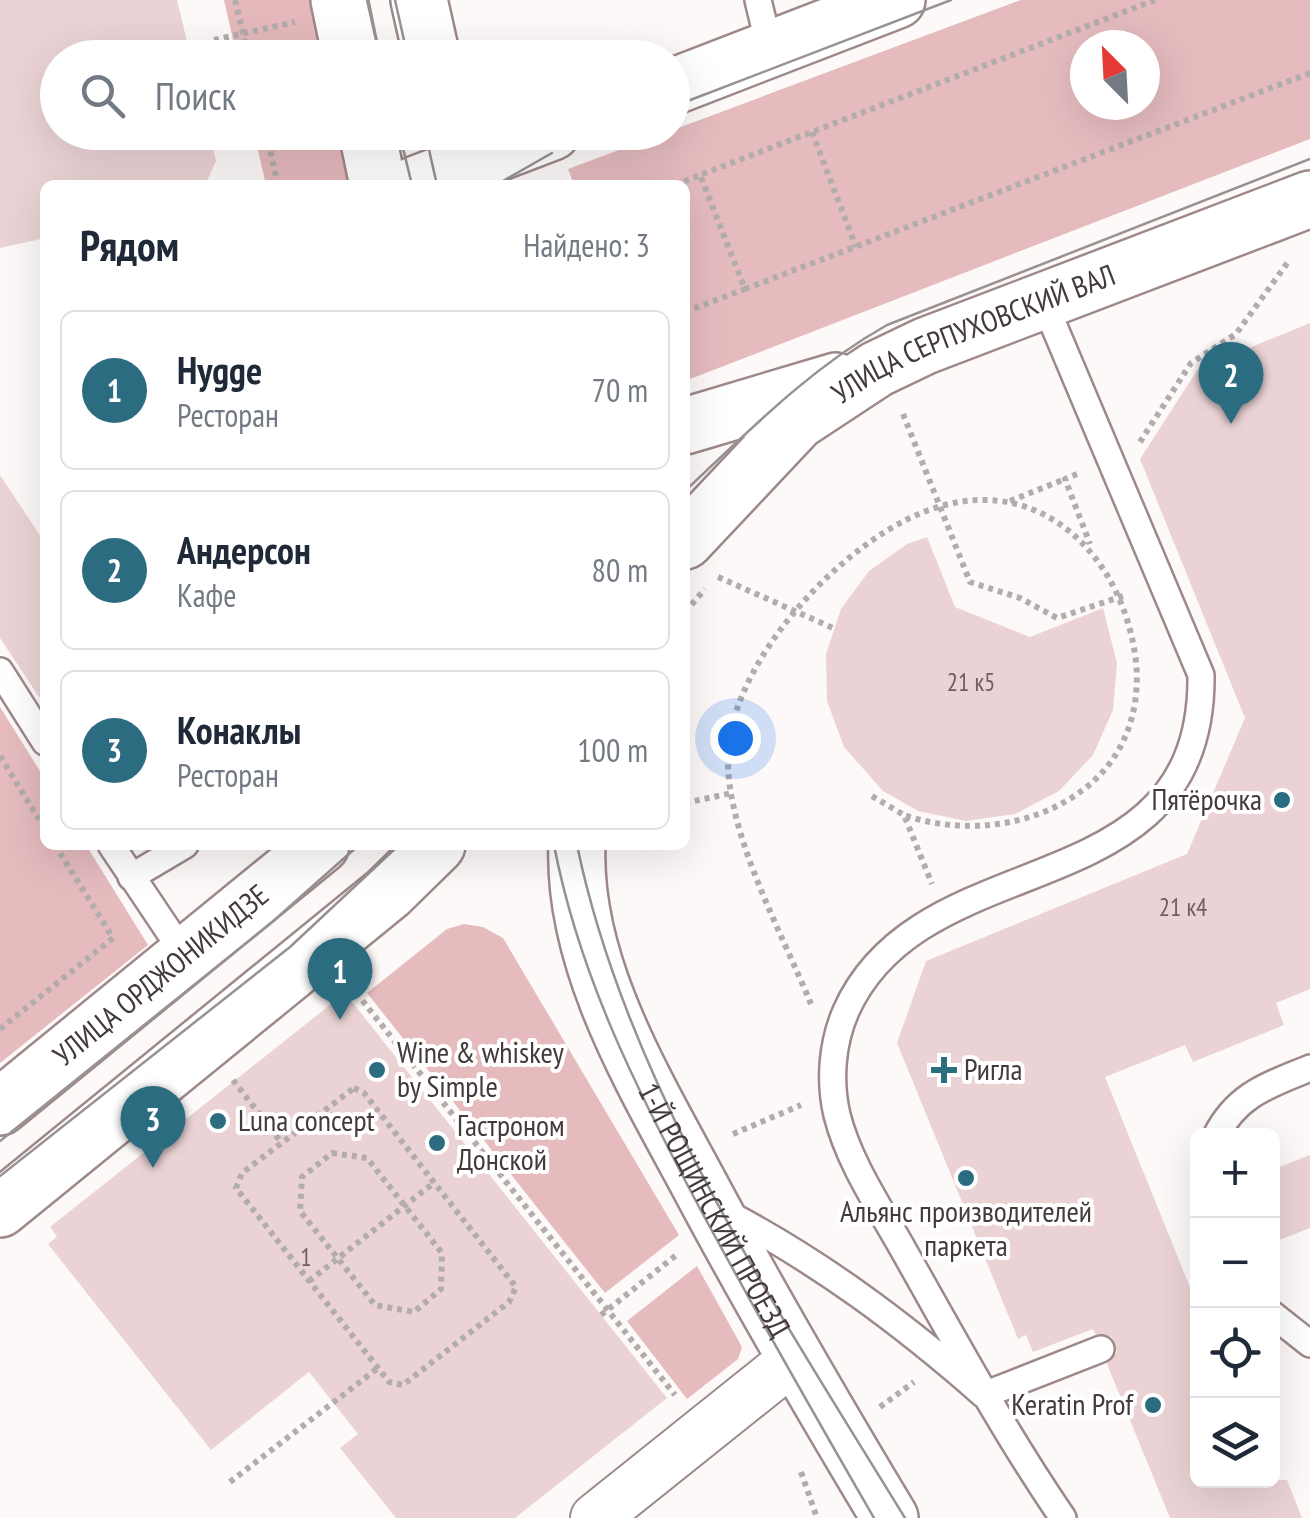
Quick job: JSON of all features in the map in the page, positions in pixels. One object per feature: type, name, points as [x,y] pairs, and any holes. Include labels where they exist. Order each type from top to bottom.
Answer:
[{"type":"main road","points":[[419,0],[428,40]]},
{"type":"main road","points":[[690,75],[764,25],[897,0]]},
{"type":"main road","points":[[323,9],[341,40]]},
{"type":"main road","points":[[371,150],[377,180]]},
{"type":"main road","points":[[445,168],[536,153]]},
{"type":"main road","name":"УЛИЦА СЕРПУХОВСКИЙ ВАЛ","points":[[710,560],[798,421],[888,386],[1043,300],[1310,199]]},
{"type":"main road","points":[[690,425],[888,386]]},
{"type":"main road","name":"УЛИЦА ОРДЖОНИКИДЗЕ","points":[[0,1107],[314,850]]},
{"type":"main road","points":[[0,1208],[388,894],[433,850]]},
{"type":"main road","name":"1-Й РОЩИНСКИЙ ПРОЕЗД","points":[[567,860],[623,1034],[710,1204],[890,1518]]},
{"type":"street","points":[[596,1518],[795,1358]]},
{"type":"lane","points":[[1043,300],[1201,675],[1194,739],[1168,791],[1146,817],[1098,849],[936,918],[884,954],[866,974],[842,1020],[834,1060],[837,1114],[854,1162],[984,1394],[1063,1518]]},
{"type":"lane","points":[[0,671],[40,734]]},
{"type":"lane","points":[[113,850],[186,957]]},
{"type":"lane","points":[[131,877],[177,850]]},
{"type":"lane","points":[[1220,1128],[1226,1114],[1246,1094],[1310,1068]]},
{"type":"lane","points":[[710,1204],[792,1248],[894,1317],[984,1394]]},
{"type":"lane","points":[[1280,1320],[1310,1344]]},
{"type":"lane","points":[[984,1394],[1101,1348]]},
{"type":"path","points":[[236,0],[244,40]]},
{"type":"path","points":[[688,180],[1154,0]]},
{"type":"path","points":[[214,40],[323,9]]},
{"type":"path","points":[[690,310],[1310,73]]},
{"type":"path","points":[[812,132],[856,246]]},
{"type":"path","points":[[270,150],[277,180]]},
{"type":"path","points":[[700,175],[746,289]]},
{"type":"path","points":[[1118,477],[1191,363],[1236,334],[1291,258]]},
{"type":"path","points":[[888,386],[967,578],[974,585],[1020,598],[1057,618],[1161,580]]},
{"type":"path","points":[[1007,502],[1065,480]]},
{"type":"path","points":[[834,1060],[749,854],[732,793],[729,740],[740,706],[763,657],[797,611],[870,544],[939,506],[967,501],[1007,502],[1037,510],[1075,532],[1092,550],[1119,598],[1134,650],[1136,696],[1126,738],[1098,777],[1053,807],[1012,821],[942,826],[904,814],[872,796]]},
{"type":"path","points":[[690,602],[710,560],[833,628]]},
{"type":"path","points":[[0,756],[40,821]]},
{"type":"path","points":[[690,802],[732,793]]},
{"type":"path","points":[[904,814],[936,918]]},
{"type":"path","points":[[0,1029],[113,938],[58,850]]},
{"type":"path","points":[[340,973],[604,1312],[704,1431]]},
{"type":"path","points":[[234,1082],[281,1142]]},
{"type":"path","points":[[354,1088],[364,1092],[435,1182],[514,1282],[515,1296],[408,1382],[393,1384],[236,1188],[242,1173],[354,1088]]},
{"type":"path","points":[[733,1134],[806,1103]]},
{"type":"path","points":[[330,1154],[365,1157],[443,1255],[440,1291],[412,1312],[394,1306],[379,1307],[338,1258],[299,1207],[303,1175],[330,1154]]},
{"type":"path","points":[[309,1282],[435,1182]]},
{"type":"path","points":[[604,1312],[668,1262]]},
{"type":"path","points":[[230,1482],[378,1368]]},
{"type":"path","points":[[887,1401],[927,1372]]},
{"type":"shaded area","points":[[224,0],[310,0],[318,40],[233,40]]},
{"type":"shaded area","points":[[1021,0],[1310,0],[1310,139],[690,379],[690,180],[572,180],[568,169],[619,150],[690,150],[690,123]]},
{"type":"shaded area","points":[[258,150],[342,150],[348,180],[265,180]]},
{"type":"shaded area","points":[[0,707],[40,771],[40,850],[89,850],[148,945],[0,1063]]},
{"type":"shaded area","points":[[464,924],[483,927],[503,938],[679,1235],[605,1293],[367,993],[447,929]]},
{"type":"shaded area","points":[[697,1266],[742,1347],[738,1359],[687,1399],[627,1321]]},
{"type":"building","points":[[0,0],[177,0],[187,40],[40,40],[40,150],[213,150],[216,161],[207,180],[40,180],[40,239],[0,248]]},
{"type":"building","points":[[1310,323],[1310,989],[1276,1003],[1284,1025],[1193,1062],[1185,1045],[1105,1077],[1190,1287],[1190,1488],[1280,1488],[1280,1480],[1287,1480],[1302,1518],[1170,1518],[1107,1364],[1117,1352],[1112,1337],[1095,1334],[1093,1329],[1033,1352],[1026,1335],[1018,1339],[897,1043],[926,961],[1187,854],[1245,718],[1140,459],[1198,369]]},
{"type":"building","points":[[0,475],[40,535],[40,698],[0,638]]},
{"type":"building","points":[[927,537],[955,607],[1030,637],[1103,608],[1117,663],[1113,710],[1093,755],[1059,791],[1015,814],[966,821],[918,811],[883,791],[844,747],[827,701],[826,654],[841,609],[869,571],[907,544]]},
{"type":"building","points":[[345,993],[667,1398],[515,1518],[396,1518],[340,1448],[358,1434],[309,1372],[211,1450],[48,1244],[57,1237],[50,1227]]},
{"type":"building","points":[[1310,1155],[1310,1228],[1280,1240],[1280,1218],[1280,1167]]},
{"type":"tram line","points":[[367,0],[376,40]]},
{"type":"tram line","points":[[395,0],[404,40]]},
{"type":"tram line","points":[[690,100],[951,0]]},
{"type":"tram line","points":[[403,150],[411,180]]},
{"type":"tram line","points":[[429,150],[436,180]]},
{"type":"tram line","points":[[505,180],[552,153]]},
{"type":"tram line","points":[[690,486],[806,381],[887,325],[1310,159]]},
{"type":"tram line","points":[[0,1141],[271,923],[353,850]]},
{"type":"tram line","points":[[0,1176],[290,947],[394,850]]},
{"type":"tram line","points":[[555,850],[578,940],[632,1075],[719,1245],[874,1518]]},
{"type":"tram line","points":[[578,850],[600,935],[631,1023],[669,1109],[759,1277],[905,1518]]},
{"type":"place","name":"Андерсон","points":[[1231,424]]},
{"type":"place","name":"Пятёрочка","points":[[1282,800]]},
{"type":"place","name":"Hygge","points":[[340,1020]]},
{"type":"place","name":"Wine & whiskey by Simple","points":[[377,1070]]},
{"type":"place","name":"Ригла","points":[[944,1070]]},
{"type":"place","name":"Luna concept","points":[[218,1121]]},
{"type":"place","name":"Гастроном Донской","points":[[437,1143]]},
{"type":"place","name":"Конаклы","points":[[153,1168]]},
{"type":"place","name":"Альянс производителей паркета","points":[[966,1178]]},
{"type":"place","name":"Keratin Prof","points":[[1153,1405]]}]
